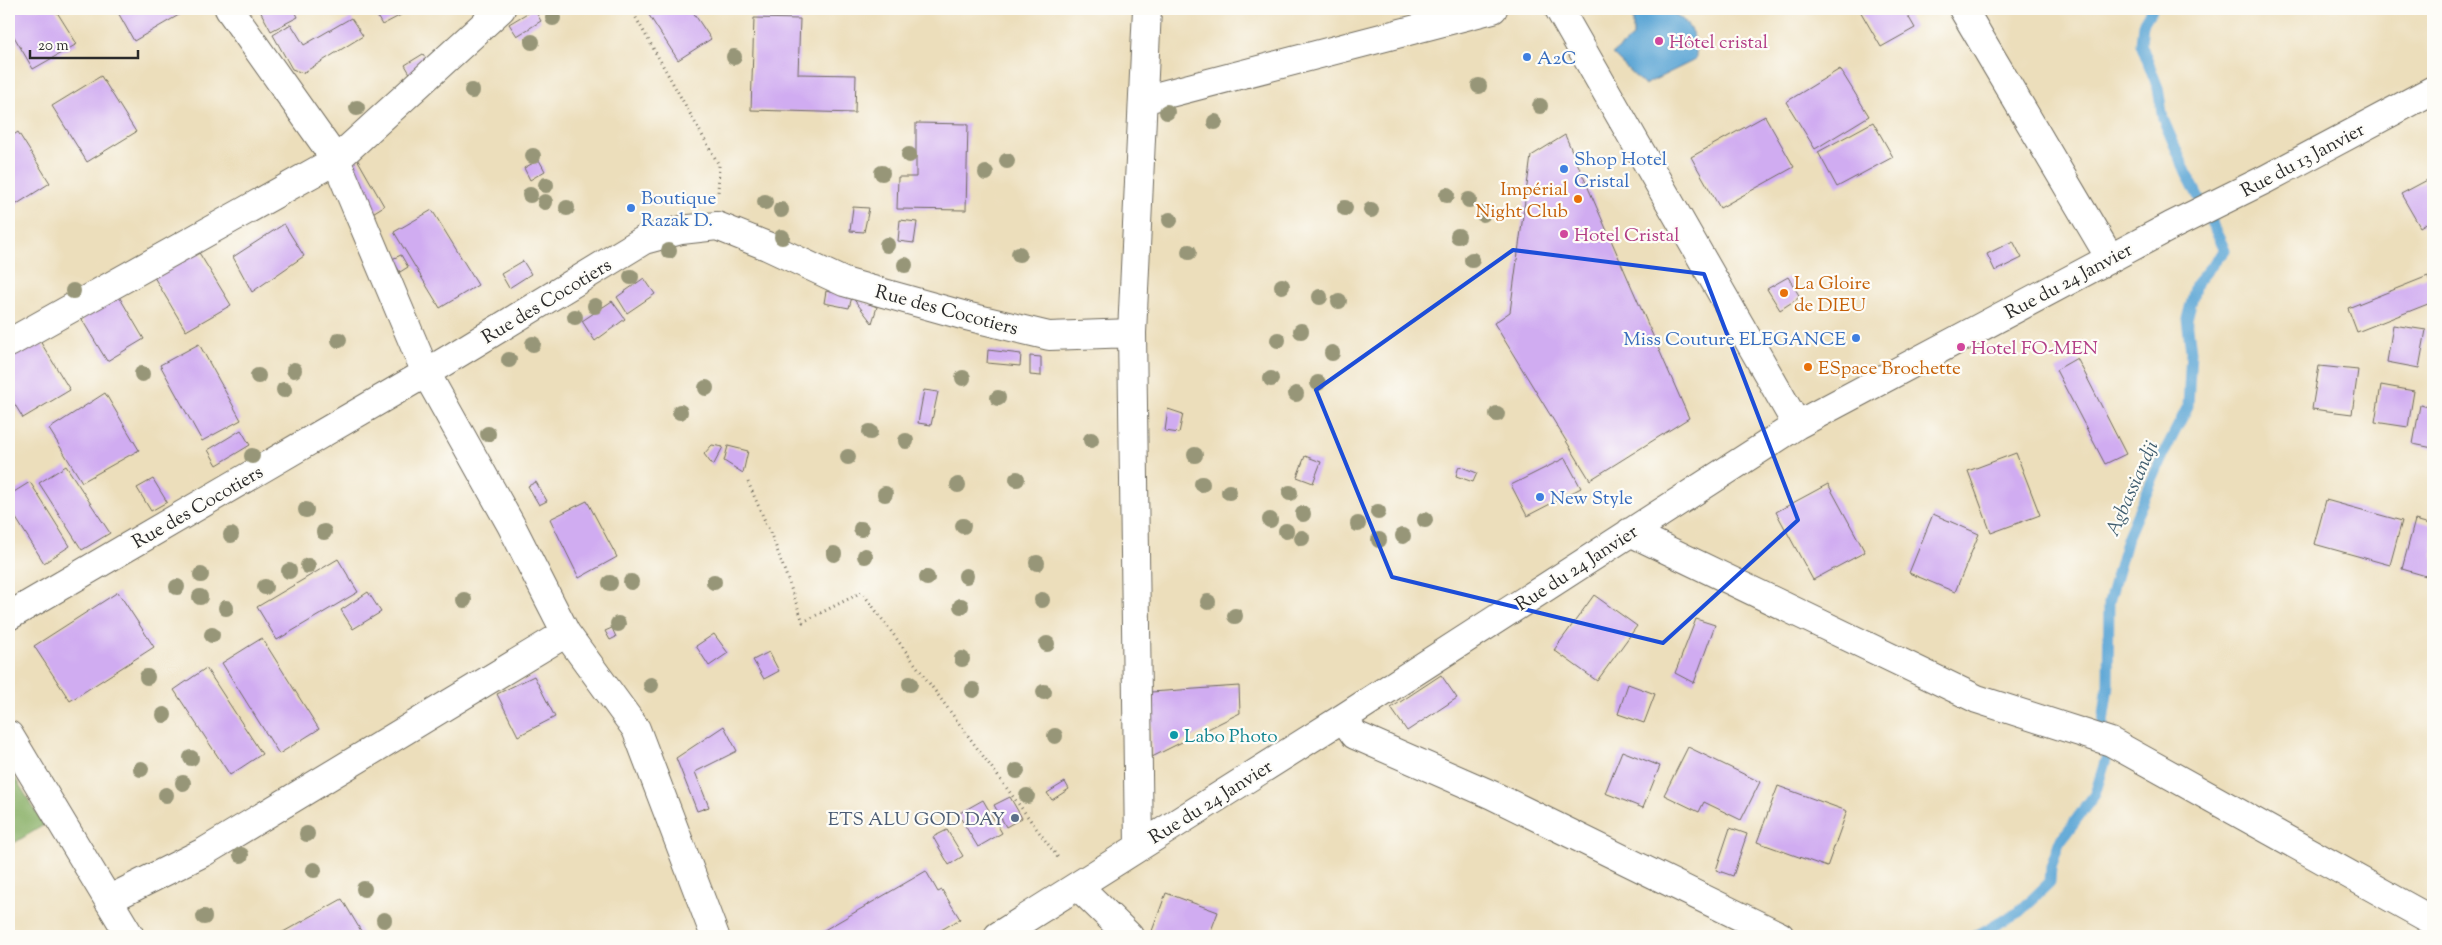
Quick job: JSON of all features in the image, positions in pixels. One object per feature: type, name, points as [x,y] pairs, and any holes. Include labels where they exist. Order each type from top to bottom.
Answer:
[{"type":"street","points":[[229,9],[336,160],[426,373],[510,525],[566,633],[636,730],[715,936]]},
{"type":"street","points":[[9,343],[336,160],[502,9]]},
{"type":"street","points":[[1139,846],[1132,333],[1147,9]]},
{"type":"street","points":[[1143,100],[1493,9]]},
{"type":"street","points":[[1559,9],[1797,425]]},
{"type":"street","points":[[1963,9],[2110,258]]},
{"type":"street","name":"Rue du 13 Janvier","points":[[2170,226],[2266,179],[2433,90]]},
{"type":"street","name":"Rue des Cocotiers","points":[[9,616],[426,373],[644,240],[681,230],[716,226],[767,246],[844,282],[966,316],[1049,336],[1132,333]]},
{"type":"street","name":"Rue du 24 Janvier","points":[[998,936],[1079,887],[1139,846],[1343,718],[1797,425],[2170,226]]},
{"type":"street","points":[[1630,532],[1977,699],[2111,742],[2433,921]]},
{"type":"street","points":[[108,900],[204,852],[566,633]]},
{"type":"street","points":[[1343,718],[1355,735],[1492,796],[1780,936]]},
{"type":"street","points":[[9,735],[130,936]]},
{"type":"street","points":[[1079,887],[1129,936]]},
{"type":"path","points":[[631,9],[718,165],[716,226]]},
{"type":"path","points":[[748,482],[804,622],[862,592],[1079,887]]},
{"type":"highlighted area","points":[[1513,250],[1704,274],[1798,520],[1663,643],[1392,577],[1316,390]]},
{"type":"green space","points":[[9,768],[44,825],[9,846]]},
{"type":"water","points":[[1658,11],[1668,12],[1680,17],[1689,27],[1695,40],[1695,60],[1644,85],[1612,54],[1633,37],[1633,18],[1638,14]]},
{"type":"building","points":[[18,9],[55,9],[77,44],[33,69],[9,28],[9,14]]},
{"type":"building","points":[[116,9],[181,9],[184,12],[134,41]]},
{"type":"building","points":[[259,9],[294,9],[298,17],[271,31]]},
{"type":"building","points":[[373,9],[398,9],[401,15],[382,25]]},
{"type":"building","points":[[534,9],[541,21],[517,36],[509,24]]},
{"type":"building","points":[[645,9],[691,9],[711,39],[678,60]]},
{"type":"building","points":[[1859,9],[1904,9],[1915,28],[1881,47]]},
{"type":"building","points":[[351,18],[363,36],[303,73],[292,69],[273,35],[291,24],[304,45]]},
{"type":"building","points":[[754,18],[800,19],[798,74],[856,75],[855,113],[751,110]]},
{"type":"building","points":[[423,54],[431,66],[412,77],[405,65]]},
{"type":"building","points":[[1840,69],[1869,116],[1815,149],[1786,102]]},
{"type":"building","points":[[101,76],[136,132],[87,162],[52,106]]},
{"type":"building","points":[[1765,116],[1794,167],[1720,208],[1691,157]]},
{"type":"building","points":[[1873,122],[1893,157],[1837,187],[1818,152]]},
{"type":"building","points":[[916,123],[968,124],[966,210],[897,209],[898,177],[916,177]]},
{"type":"building","points":[[18,132],[50,183],[9,209],[9,138]]},
{"type":"building","name":"Hotel Cristal","points":[[1565,135],[1689,418],[1590,480],[1494,323],[1510,312],[1531,156]]},
{"type":"building","points":[[356,157],[384,206],[371,214],[343,163]]},
{"type":"building","points":[[539,160],[545,171],[530,180],[524,168]]},
{"type":"building","points":[[2433,177],[2433,219],[2420,227],[2401,194]]},
{"type":"building","points":[[853,207],[869,208],[864,232],[850,231]]},
{"type":"building","points":[[432,210],[478,285],[440,308],[394,232]]},
{"type":"building","points":[[900,220],[917,222],[914,243],[898,241]]},
{"type":"building","points":[[284,224],[304,256],[252,292],[233,257]]},
{"type":"building","points":[[2013,241],[2022,258],[1995,271],[1987,254]]},
{"type":"building","points":[[198,251],[231,305],[186,331],[154,277]]},
{"type":"building","points":[[401,255],[408,267],[400,272],[392,259]]},
{"type":"building","points":[[523,261],[531,274],[509,288],[501,274]]},
{"type":"building","points":[[2428,276],[2433,290],[2433,302],[2357,332],[2348,308]]},
{"type":"building","name":"La Gloire de DIEU","points":[[1788,277],[1800,297],[1780,310],[1767,289]]},
{"type":"building","points":[[644,278],[655,294],[627,313],[617,297]]},
{"type":"building","points":[[114,288],[144,339],[107,361],[76,310]]},
{"type":"building","points":[[826,291],[852,297],[849,308],[824,303]]},
{"type":"building","points":[[852,297],[877,307],[872,323]]},
{"type":"building","points":[[612,301],[625,319],[595,341],[582,321]]},
{"type":"building","points":[[2393,325],[2426,330],[2419,368],[2387,362]]},
{"type":"building","points":[[35,333],[70,390],[23,418],[9,395],[9,349]]},
{"type":"building","points":[[199,344],[241,420],[202,441],[160,365]]},
{"type":"building","points":[[988,350],[1021,354],[1020,366],[987,363]]},
{"type":"building","points":[[1030,356],[1041,357],[1041,376],[1030,375]]},
{"type":"building","points":[[2077,358],[2126,454],[2105,464],[2056,370]]},
{"type":"building","points":[[2319,366],[2358,370],[2352,414],[2312,409]]},
{"type":"building","points":[[2381,385],[2414,391],[2408,427],[2375,422]]},
{"type":"building","points":[[924,390],[938,392],[931,425],[918,423]]},
{"type":"building","points":[[105,393],[139,450],[82,482],[49,429]]},
{"type":"building","points":[[2420,405],[2433,408],[2433,448],[2413,444]]},
{"type":"building","points":[[1168,409],[1183,414],[1179,433],[1165,431]]},
{"type":"building","points":[[241,430],[250,445],[217,465],[208,450]]},
{"type":"building","points":[[712,445],[723,447],[713,466],[704,454]]},
{"type":"building","points":[[728,446],[748,451],[743,473],[724,461]]},
{"type":"building","points":[[2016,453],[2040,515],[1991,533],[1968,471]]},
{"type":"building","points":[[1305,456],[1321,462],[1313,483],[1297,477]]},
{"type":"building","points":[[1565,458],[1581,488],[1527,516],[1511,485]]},
{"type":"building","points":[[66,466],[110,533],[82,550],[39,483]]},
{"type":"building","points":[[1459,466],[1477,473],[1473,482],[1456,476]]},
{"type":"building","points":[[153,479],[167,502],[151,511],[137,488]]},
{"type":"building","points":[[30,482],[70,546],[44,563],[9,507],[9,495]]},
{"type":"building","points":[[536,482],[547,501],[539,505],[528,486]]},
{"type":"building","points":[[1828,484],[1865,552],[1813,580],[1776,512]]},
{"type":"building","points":[[2326,500],[2402,521],[2390,565],[2314,544]]},
{"type":"building","points":[[587,501],[617,557],[579,578],[550,519]]},
{"type":"building","points":[[1933,514],[1979,534],[1955,592],[1909,573]]},
{"type":"building","points":[[2415,520],[2433,525],[2433,578],[2402,569]]},
{"type":"building","points":[[338,559],[358,592],[277,640],[257,607]]},
{"type":"building","points":[[118,592],[154,647],[70,701],[34,646]]},
{"type":"building","points":[[368,592],[381,612],[353,629],[341,610]]},
{"type":"building","points":[[1594,595],[1637,626],[1597,681],[1554,650]]},
{"type":"building","points":[[1696,619],[1715,625],[1694,683],[1675,673]]},
{"type":"building","points":[[612,628],[616,637],[610,640],[605,631]]},
{"type":"building","points":[[714,634],[728,653],[709,666],[696,646]]},
{"type":"building","points":[[262,638],[319,729],[279,754],[222,663]]},
{"type":"building","points":[[769,652],[779,671],[764,679],[753,660]]},
{"type":"building","points":[[206,668],[262,754],[230,775],[174,690]]},
{"type":"building","points":[[1441,675],[1457,698],[1407,731],[1391,708]]},
{"type":"building","points":[[534,676],[555,717],[518,736],[497,694]]},
{"type":"building","points":[[1628,684],[1655,694],[1644,723],[1618,714]]},
{"type":"building","name":"Labo Photo","points":[[1239,686],[1240,713],[1152,757],[1151,692]]},
{"type":"building","points":[[724,726],[737,751],[695,772],[709,807],[697,811],[676,758]]},
{"type":"building","points":[[1688,747],[1760,782],[1741,820],[1704,802],[1699,812],[1664,795]]},
{"type":"building","points":[[1622,751],[1660,766],[1643,808],[1605,793]]},
{"type":"building","points":[[1065,782],[1069,789],[1052,800],[1047,793]]},
{"type":"building","points":[[1778,786],[1847,811],[1827,867],[1757,842]]},
{"type":"building","points":[[1010,797],[1022,818],[1006,827],[994,805]]},
{"type":"building","points":[[983,800],[1002,833],[978,847],[958,814]]},
{"type":"building","points":[[1730,828],[1747,834],[1733,876],[1716,870]]},
{"type":"building","points":[[947,830],[963,856],[949,865],[933,837]]},
{"type":"building","points":[[926,871],[938,892],[942,890],[960,919],[931,936],[814,936]]},
{"type":"building","points":[[1166,893],[1218,912],[1209,936],[1165,936],[1152,931]]},
{"type":"building","points":[[342,899],[364,936],[276,936]]},
{"type":"waterway","name":"Agbassiandji","points":[[2101,738],[2108,685],[2109,602],[2127,538],[2164,453],[2188,406],[2191,351],[2187,319],[2196,284],[2225,250],[2186,172],[2163,119],[2158,88],[2141,44],[2143,24],[2152,9]]},
{"type":"waterway","name":"Agbassiandji","points":[[1975,936],[2019,912],[2050,882],[2051,867],[2059,843],[2095,794],[2111,743]]},
{"type":"place","name":"Hôtel cristal","points":[[1659,41]]},
{"type":"place","name":"A2C","points":[[1527,57]]},
{"type":"place","name":"Shop Hotel Cristal","points":[[1564,169]]},
{"type":"place","name":"Impérial Night Club","points":[[1578,199]]},
{"type":"place","name":"Boutique Razak D.","points":[[631,208]]},
{"type":"place","name":"Hotel Cristal","points":[[1564,234]]},
{"type":"place","name":"La Gloire de DIEU","points":[[1784,293]]},
{"type":"place","name":"Miss Couture ELEGANCE","points":[[1856,338]]},
{"type":"place","name":"Hotel FO-MEN","points":[[1961,347]]},
{"type":"place","name":"ESpace Brochette","points":[[1808,367]]},
{"type":"place","name":"New Style","points":[[1540,497]]},
{"type":"place","name":"Labo Photo","points":[[1174,735]]},
{"type":"place","name":"ETS ALU GOD DAY","points":[[1015,818]]}]
